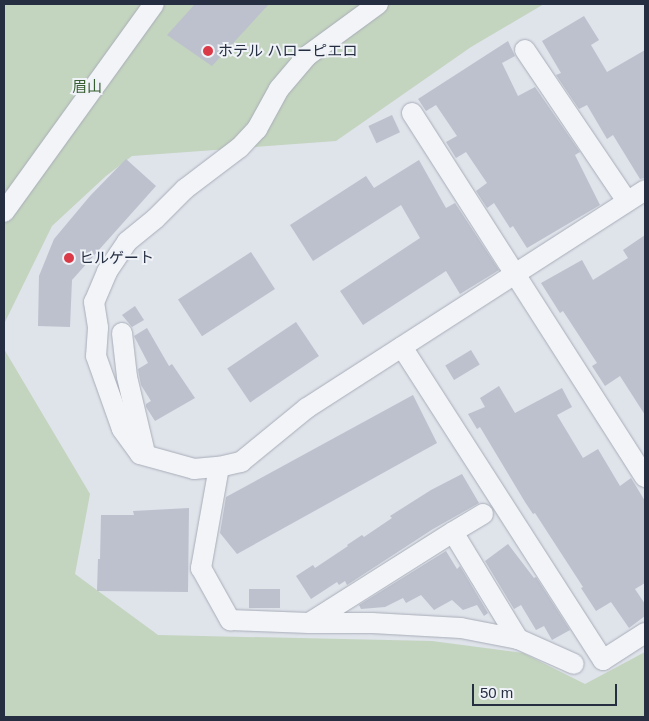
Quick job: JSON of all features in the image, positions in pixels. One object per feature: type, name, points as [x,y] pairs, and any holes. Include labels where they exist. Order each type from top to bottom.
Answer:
[{"type":"street","points":[[4,212],[154,4]]},
{"type":"street","points":[[378,4],[307,56],[279,89],[257,129],[239,148],[185,189],[155,219],[127,242],[107,272],[94,302],[98,328],[96,356],[122,429],[140,454],[194,469],[219,468],[241,462],[307,408],[645,190]]},
{"type":"street","points":[[525,50],[627,201]]},
{"type":"street","points":[[412,113],[513,274],[645,477]]},
{"type":"street","points":[[122,332],[127,377],[146,456]]},
{"type":"street","points":[[402,347],[603,660],[645,633]]},
{"type":"street","points":[[219,468],[201,568],[230,620],[462,628],[518,640],[574,664]]},
{"type":"street","points":[[309,623],[484,514]]},
{"type":"street","points":[[453,532],[518,640]]},
{"type":"green space","name":"眉山","points":[[4,4],[544,4],[471,47],[336,141],[132,156],[106,176],[52,226],[4,324]]},
{"type":"green space","points":[[4,349],[90,494],[75,574],[158,635],[432,641],[523,653],[585,684],[645,652],[645,717],[4,717]]},
{"type":"building","name":"ホテル ハローピエロ","points":[[195,4],[269,4],[212,66],[167,35]]},
{"type":"building","points":[[584,16],[599,40],[591,45],[607,72],[645,50],[645,178],[640,179],[613,135],[607,139],[587,105],[579,109],[556,75],[561,73],[542,41]]},
{"type":"building","points":[[508,41],[515,56],[502,63],[518,96],[535,87],[580,152],[575,155],[600,205],[527,248],[513,226],[510,228],[494,203],[487,208],[476,191],[487,183],[466,152],[456,158],[446,142],[457,136],[436,105],[426,111],[418,99]]},
{"type":"building","points":[[392,115],[400,132],[376,143],[368,126]]},
{"type":"building","name":"ヒルゲート","points":[[126,159],[156,186],[72,280],[70,327],[38,326],[39,276],[54,239],[90,196]]},
{"type":"building","points":[[419,160],[446,208],[455,203],[499,270],[460,294],[446,271],[363,325],[340,291],[420,238],[401,205],[313,261],[290,225],[366,176],[374,188]]},
{"type":"building","points":[[645,235],[645,415],[620,376],[605,386],[592,366],[597,363],[563,311],[560,313],[541,283],[582,260],[593,280],[628,258],[623,250]]},
{"type":"building","points":[[251,252],[275,289],[202,336],[178,299]]},
{"type":"building","points":[[135,306],[144,320],[132,327],[122,315]]},
{"type":"building","points":[[296,322],[319,356],[250,402],[227,368]]},
{"type":"building","points":[[147,328],[169,366],[172,364],[195,398],[155,421],[146,407],[146,404],[151,401],[141,385],[138,369],[148,363],[134,336]]},
{"type":"building","points":[[471,350],[480,365],[454,380],[445,365]]},
{"type":"building","points":[[499,386],[515,413],[562,388],[572,407],[557,415],[583,458],[598,449],[620,486],[631,478],[645,501],[645,583],[635,589],[645,604],[645,616],[629,628],[611,602],[596,611],[581,588],[583,587],[535,513],[533,514],[525,502],[480,427],[477,429],[468,414],[485,407],[480,398]]},
{"type":"building","points":[[413,395],[437,443],[237,554],[220,533],[226,497]]},
{"type":"building","points":[[462,474],[479,503],[433,529],[347,585],[345,581],[339,585],[337,582],[311,599],[296,576],[313,565],[315,568],[362,535],[364,537],[392,518],[390,516],[431,490]]},
{"type":"building","points":[[189,508],[188,592],[97,591],[101,515],[134,515],[133,511]]},
{"type":"building","points":[[508,544],[534,578],[536,577],[570,630],[552,640],[544,626],[536,630],[521,605],[514,609],[485,561]]},
{"type":"building","points":[[446,551],[457,569],[460,566],[488,613],[484,616],[477,605],[463,610],[452,600],[434,610],[421,595],[406,603],[403,598],[385,607],[361,609],[359,605]]},
{"type":"building","points":[[249,589],[280,589],[280,608],[249,608]]},
{"type":"place","name":"ホテル ハローピエロ","points":[[208,51]]},
{"type":"place","name":"ヒルゲート","points":[[69,258]]}]
